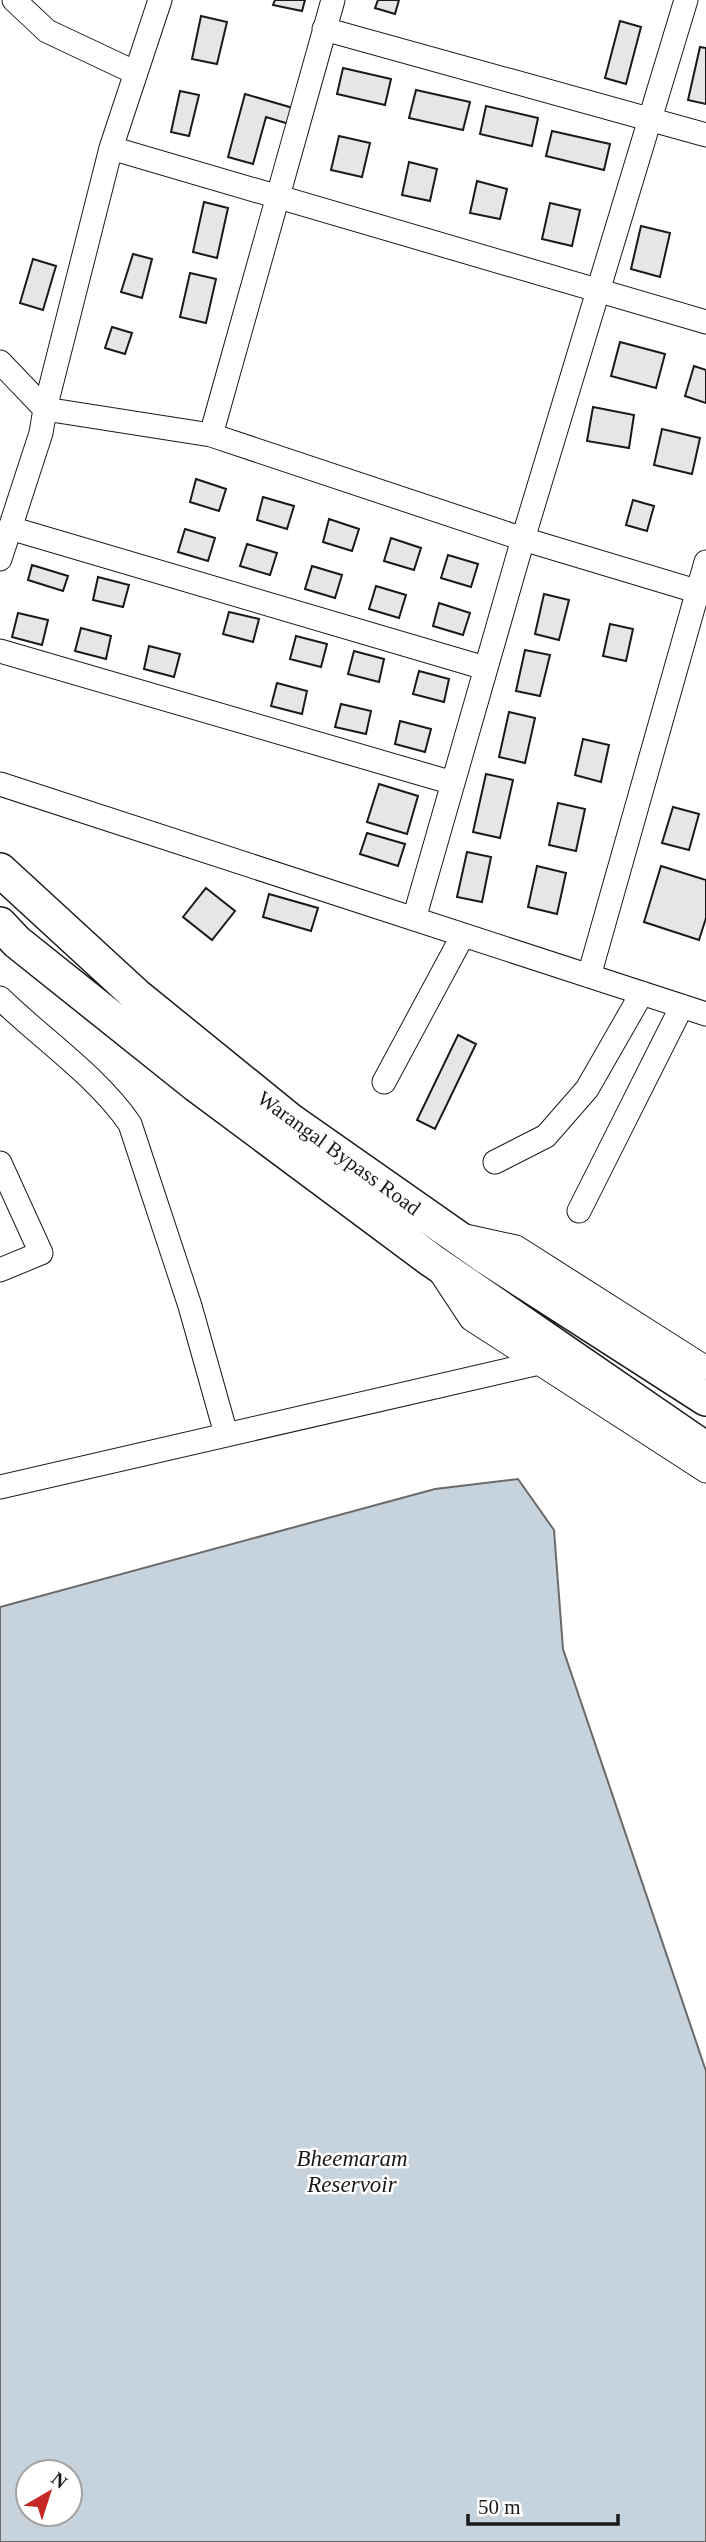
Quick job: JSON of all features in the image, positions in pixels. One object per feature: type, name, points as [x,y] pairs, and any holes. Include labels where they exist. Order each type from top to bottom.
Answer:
[{"type":"highway","name":"Warangal Bypass Road","points":[[0,870],[136,995],[290,1120],[448,1231],[706,1399]]},
{"type":"highway","name":"Warangal Bypass Road","points":[[0,925],[17,942],[196,1085],[431,1260],[706,1448]]},
{"type":"street","points":[[14,0],[47,31],[136,73]]},
{"type":"street","points":[[0,559],[41,433],[111,148],[160,0]]},
{"type":"street","points":[[211,435],[333,0]]},
{"type":"street","points":[[414,919],[523,539],[686,0]]},
{"type":"street","points":[[324,29],[706,135]]},
{"type":"street","points":[[111,148],[706,322]]},
{"type":"street","points":[[2,368],[45,410],[211,435],[523,539],[701,592]]},
{"type":"street","points":[[10,528],[485,668]]},
{"type":"street","points":[[589,976],[701,592],[706,562]]},
{"type":"street","points":[[0,651],[453,783]]},
{"type":"street","points":[[0,784],[706,1014]]},
{"type":"street","points":[[384,1082],[463,935]]},
{"type":"street","points":[[495,1162],[546,1136],[587,1089],[642,993]]},
{"type":"street","points":[[0,999],[100,1088],[130,1124],[190,1306],[226,1434]]},
{"type":"street","points":[[579,1211],[682,1006]]},
{"type":"street","points":[[0,1163],[41,1253],[0,1270]]},
{"type":"street","points":[[448,1231],[516,1247],[706,1368]]},
{"type":"street","points":[[431,1260],[471,1319],[706,1471]]},
{"type":"street","points":[[0,1487],[539,1363]]},
{"type":"water","name":"Bheemaram Reservoir","points":[[518,1479],[554,1530],[563,1649],[706,2071],[706,2542],[0,2542],[0,1607],[435,1489]]},
{"type":"building","points":[[275,0],[305,0],[302,11],[273,5]]},
{"type":"building","points":[[378,0],[399,0],[395,14],[375,8]]},
{"type":"building","points":[[201,16],[227,22],[217,64],[192,59]]},
{"type":"building","points":[[620,21],[641,27],[626,84],[605,78]]},
{"type":"building","points":[[700,47],[706,48],[706,104],[688,100]]},
{"type":"building","points":[[343,68],[391,79],[385,105],[337,94]]},
{"type":"building","points":[[416,90],[470,102],[463,130],[409,118]]},
{"type":"building","points":[[180,91],[199,95],[189,136],[171,132]]},
{"type":"building","points":[[245,94],[293,108],[289,124],[266,117],[253,164],[228,157]]},
{"type":"building","points":[[486,106],[538,118],[532,146],[480,134]]},
{"type":"building","points":[[552,131],[610,144],[604,170],[546,156]]},
{"type":"building","points":[[339,136],[370,143],[362,177],[331,170]]},
{"type":"building","points":[[409,162],[437,169],[430,201],[402,195]]},
{"type":"building","points":[[477,181],[507,189],[500,219],[470,213]]},
{"type":"building","points":[[204,202],[228,208],[217,258],[193,252]]},
{"type":"building","points":[[550,203],[580,210],[572,246],[542,239]]},
{"type":"building","points":[[641,226],[670,233],[660,277],[631,269]]},
{"type":"building","points":[[133,254],[152,259],[142,298],[121,292]]},
{"type":"building","points":[[33,259],[56,266],[43,310],[20,303]]},
{"type":"building","points":[[190,273],[216,279],[206,323],[180,317]]},
{"type":"building","points":[[112,327],[132,333],[125,354],[105,348]]},
{"type":"building","points":[[620,342],[665,354],[656,388],[611,376]]},
{"type":"building","points":[[694,366],[706,370],[706,403],[685,396]]},
{"type":"building","points":[[593,407],[634,415],[629,448],[587,441]]},
{"type":"building","points":[[662,429],[700,438],[692,474],[654,465]]},
{"type":"building","points":[[196,479],[226,489],[219,511],[190,502]]},
{"type":"building","points":[[263,497],[294,506],[287,529],[257,520]]},
{"type":"building","points":[[633,500],[654,506],[647,531],[626,525]]},
{"type":"building","points":[[329,519],[359,529],[352,551],[323,542]]},
{"type":"building","points":[[185,529],[215,538],[208,561],[178,552]]},
{"type":"building","points":[[391,538],[421,548],[414,570],[384,561]]},
{"type":"building","points":[[247,544],[277,553],[270,575],[240,566]]},
{"type":"building","points":[[448,555],[478,564],[471,587],[441,578]]},
{"type":"building","points":[[32,565],[68,576],[63,591],[28,580]]},
{"type":"building","points":[[312,566],[342,575],[335,598],[305,589]]},
{"type":"building","points":[[98,577],[129,585],[123,607],[93,600]]},
{"type":"building","points":[[376,586],[406,595],[399,618],[369,609]]},
{"type":"building","points":[[544,594],[569,600],[559,640],[535,634]]},
{"type":"building","points":[[439,603],[470,613],[463,635],[433,626]]},
{"type":"building","points":[[229,612],[259,619],[253,642],[223,634]]},
{"type":"building","points":[[18,613],[48,620],[42,645],[12,637]]},
{"type":"building","points":[[610,624],[633,629],[626,661],[603,656]]},
{"type":"building","points":[[81,628],[111,636],[106,659],[75,651]]},
{"type":"building","points":[[296,636],[327,644],[321,667],[290,659]]},
{"type":"building","points":[[149,646],[180,654],[174,677],[144,669]]},
{"type":"building","points":[[525,650],[550,655],[540,696],[516,691]]},
{"type":"building","points":[[354,651],[384,659],[379,682],[348,674]]},
{"type":"building","points":[[419,671],[449,679],[444,702],[413,694]]},
{"type":"building","points":[[277,683],[307,691],[302,714],[271,706]]},
{"type":"building","points":[[341,704],[371,711],[366,734],[335,727]]},
{"type":"building","points":[[509,712],[535,718],[525,763],[499,757]]},
{"type":"building","points":[[400,721],[431,729],[425,752],[395,744]]},
{"type":"building","points":[[583,739],[609,745],[601,782],[575,775]]},
{"type":"building","points":[[486,774],[513,780],[500,838],[473,832]]},
{"type":"building","points":[[379,784],[418,796],[407,834],[367,822]]},
{"type":"building","points":[[558,803],[585,809],[576,851],[549,845]]},
{"type":"building","points":[[673,807],[699,814],[689,850],[662,843]]},
{"type":"building","points":[[367,833],[405,844],[398,866],[360,854]]},
{"type":"building","points":[[467,852],[491,857],[482,902],[457,897]]},
{"type":"building","points":[[537,866],[566,873],[557,914],[528,907]]},
{"type":"building","points":[[661,866],[706,880],[706,918],[699,940],[644,922]]},
{"type":"building","points":[[206,888],[235,911],[212,940],[183,917]]},
{"type":"building","points":[[269,894],[318,908],[311,931],[263,917]]},
{"type":"building","points":[[458,1035],[476,1044],[435,1129],[417,1120]]}]
